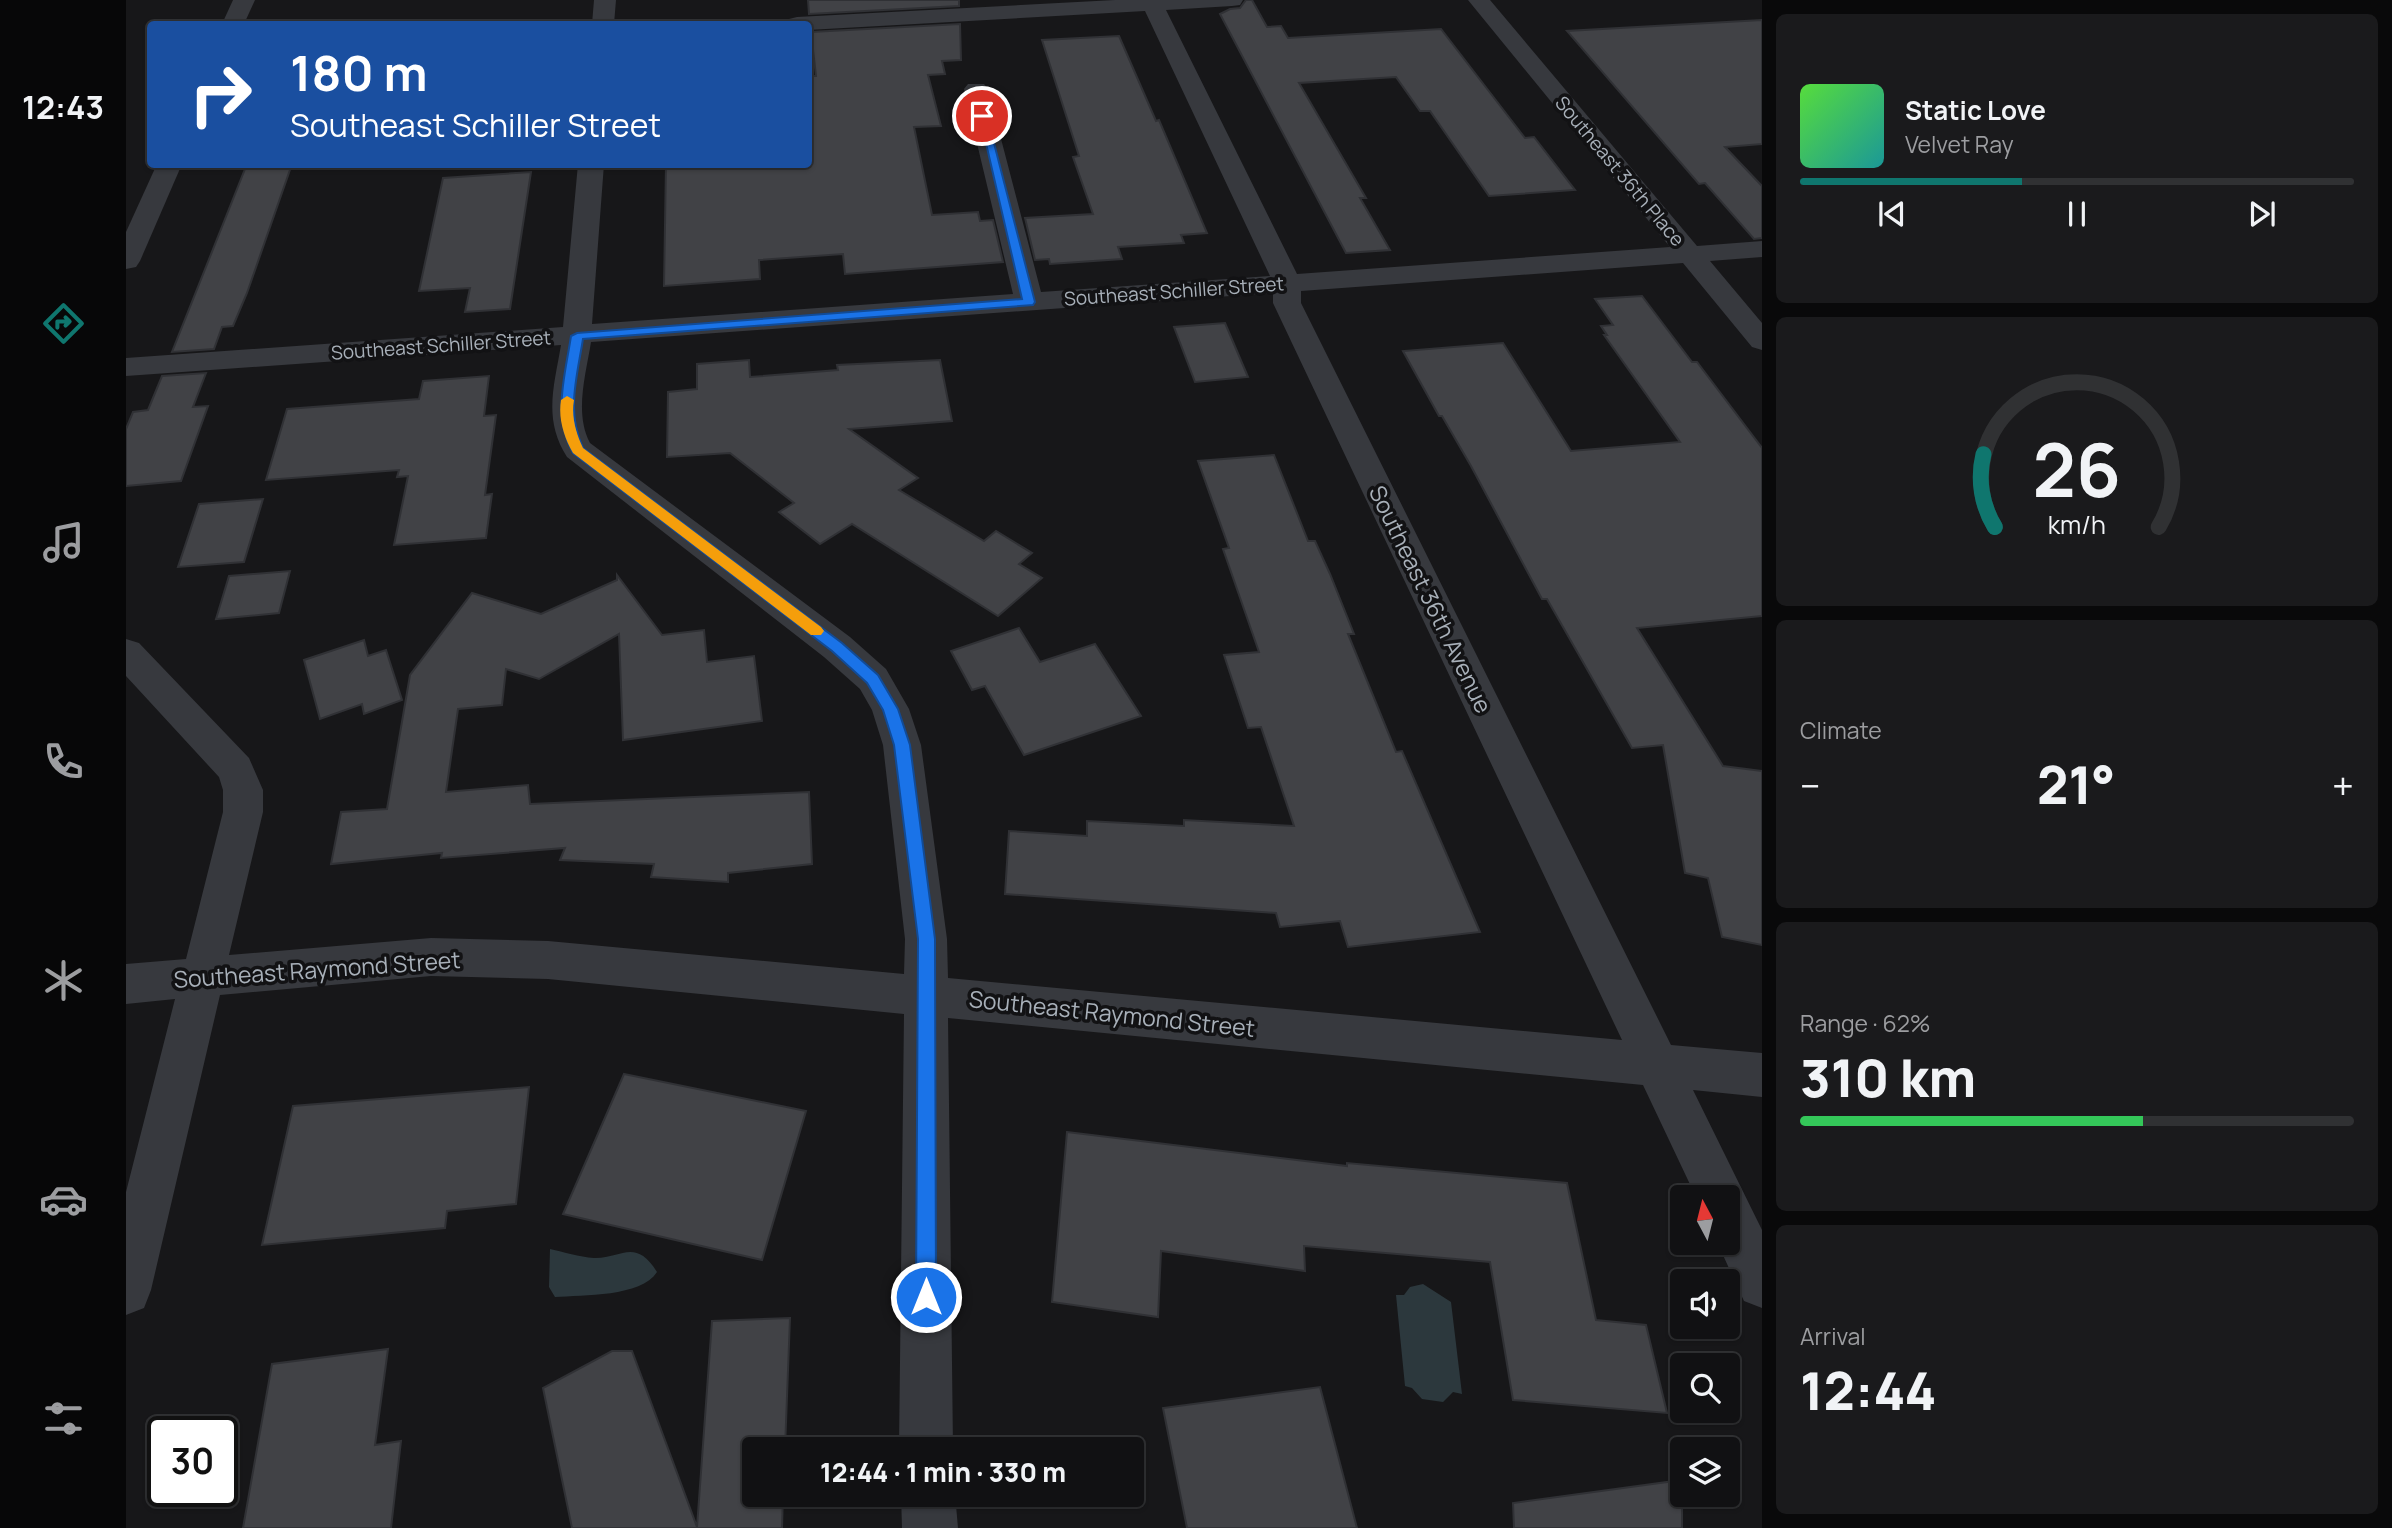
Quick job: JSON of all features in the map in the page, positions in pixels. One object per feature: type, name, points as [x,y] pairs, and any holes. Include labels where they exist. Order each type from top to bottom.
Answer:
[{"type":"street","points":[[234,21],[244,0]]},
{"type":"street","points":[[603,21],[605,0]]},
{"type":"street","points":[[812,22],[953,8],[1232,0]]},
{"type":"street","name":"Southeast 36th Place","points":[[1479,0],[1762,341]]},
{"type":"street","name":"Southeast 36th Avenue","points":[[1151,2],[1287,283],[1287,303],[1293,316],[1715,1185]]},
{"type":"street","points":[[976,89],[1029,302]]},
{"type":"street","points":[[126,261],[168,168]]},
{"type":"street","points":[[591,168],[577,336],[566,410],[570,435],[578,450],[837,647],[873,679],[890,709],[902,745],[926,939],[926,1437]]},
{"type":"street","name":"Southeast Schiller Street","points":[[126,367],[1762,248]]},
{"type":"street","points":[[126,653],[240,778],[243,812],[126,1290]]},
{"type":"street","name":"Southeast Raymond Street","points":[[126,984],[431,957],[548,960],[1762,1075]]},
{"type":"street","points":[[1740,1238],[1762,1283]]},
{"type":"street","points":[[929,1507],[930,1528]]},
{"type":"shaded area","points":[[550,1249],[594,1258],[635,1252],[649,1261],[657,1272],[649,1280],[625,1290],[555,1297],[549,1287]]},
{"type":"shaded area","points":[[1423,1284],[1451,1302],[1462,1394],[1453,1392],[1443,1402],[1422,1399],[1412,1388],[1405,1386],[1396,1295],[1404,1295],[1410,1287]]},
{"type":"building","points":[[808,0],[959,0],[959,6],[809,14]]},
{"type":"building","points":[[1246,0],[1252,0],[1267,27],[1281,26],[1288,38],[1441,29],[1525,138],[1534,137],[1575,190],[1489,196],[1430,111],[1420,111],[1396,77],[1299,83],[1366,198],[1360,198],[1390,250],[1346,253],[1220,14],[1240,8]]},
{"type":"building","points":[[1762,20],[1762,144],[1725,147],[1762,186],[1762,238],[1754,239],[1705,183],[1699,184],[1567,31]]},
{"type":"building","points":[[960,24],[961,60],[942,61],[945,74],[928,75],[941,126],[914,127],[932,215],[978,212],[980,221],[993,220],[1003,262],[845,274],[843,254],[759,260],[760,279],[664,286],[666,168],[812,168],[812,76],[816,76],[812,32]]},
{"type":"building","points":[[1119,36],[1156,121],[1159,120],[1207,233],[1181,235],[1184,243],[1118,247],[1122,259],[1050,264],[1049,259],[1035,260],[1025,218],[1093,214],[1073,157],[1079,156],[1042,40]]},
{"type":"building","points":[[245,168],[291,168],[233,326],[222,327],[214,349],[172,352]]},
{"type":"building","points":[[531,172],[510,309],[465,312],[470,288],[419,291],[443,178]]},
{"type":"building","points":[[1642,296],[1692,362],[1697,362],[1762,448],[1762,616],[1637,628],[1723,766],[1762,771],[1762,945],[1722,937],[1708,878],[1685,873],[1663,745],[1632,748],[1547,599],[1542,599],[1471,466],[1403,351],[1503,343],[1571,451],[1680,442],[1604,335],[1607,335],[1601,326],[1613,325],[1595,299]]},
{"type":"building","points":[[1225,323],[1248,377],[1195,382],[1174,327]]},
{"type":"building","points":[[749,360],[750,377],[838,370],[837,365],[940,360],[952,421],[849,429],[918,478],[899,490],[984,541],[996,531],[1032,553],[1019,564],[1042,578],[998,616],[852,524],[820,544],[779,512],[794,503],[730,453],[667,457],[668,392],[697,389],[697,364]]},
{"type":"building","points":[[206,373],[193,407],[208,406],[181,481],[126,486],[126,429],[133,412],[148,410],[162,376]]},
{"type":"building","points":[[489,376],[484,416],[496,415],[485,495],[492,494],[486,538],[394,545],[408,476],[397,477],[399,470],[266,480],[287,409],[419,399],[423,381]]},
{"type":"building","points":[[1274,455],[1308,541],[1315,541],[1330,574],[1354,634],[1348,634],[1396,752],[1402,751],[1480,932],[1348,947],[1340,921],[1280,927],[1276,913],[1005,894],[1009,831],[1087,836],[1087,821],[1184,826],[1184,820],[1294,826],[1261,727],[1248,728],[1224,655],[1259,652],[1223,549],[1229,548],[1198,461]]},
{"type":"building","points":[[263,499],[244,562],[178,567],[199,504]]},
{"type":"building","points":[[290,571],[279,613],[216,619],[229,576]]},
{"type":"building","points":[[617,575],[662,635],[704,630],[707,662],[754,656],[762,721],[623,740],[619,634],[539,679],[506,669],[502,705],[458,709],[446,792],[528,785],[530,804],[809,792],[812,864],[728,873],[728,882],[651,877],[654,864],[560,860],[565,848],[441,858],[442,853],[331,864],[341,812],[387,809],[410,675],[472,593],[541,614],[617,580]]},
{"type":"building","points":[[1019,628],[1040,662],[1095,644],[1141,716],[1024,755],[985,686],[972,690],[951,651]]},
{"type":"building","points":[[364,640],[368,656],[386,650],[402,700],[364,714],[362,704],[320,719],[304,660]]},
{"type":"building","points":[[624,1074],[806,1111],[762,1260],[563,1214]]},
{"type":"building","points":[[529,1087],[516,1204],[447,1211],[445,1228],[262,1245],[293,1106]]},
{"type":"building","points":[[1067,1132],[1347,1166],[1347,1163],[1567,1183],[1596,1320],[1646,1325],[1667,1413],[1513,1400],[1490,1262],[1304,1246],[1305,1271],[1161,1251],[1158,1317],[1052,1302]]},
{"type":"building","points":[[790,1318],[785,1437],[742,1437],[742,1507],[783,1507],[782,1528],[572,1528],[543,1388],[612,1351],[632,1351],[697,1527],[712,1321]]},
{"type":"building","points":[[388,1349],[375,1445],[401,1441],[391,1528],[243,1528],[272,1364]]},
{"type":"building","points":[[1320,1387],[1357,1528],[1187,1528],[1163,1408]]},
{"type":"building","points":[[1670,1482],[1670,1507],[1682,1507],[1682,1528],[1514,1528],[1513,1503]]},
{"type":"slow traffic","points":[[567,400],[570,435],[578,450],[816,631]]},
{"type":"route","points":[[926,1297],[926,939],[902,745],[890,709],[873,679],[837,647],[578,450],[570,435],[566,410],[577,336],[1029,302],[982,116]]}]
